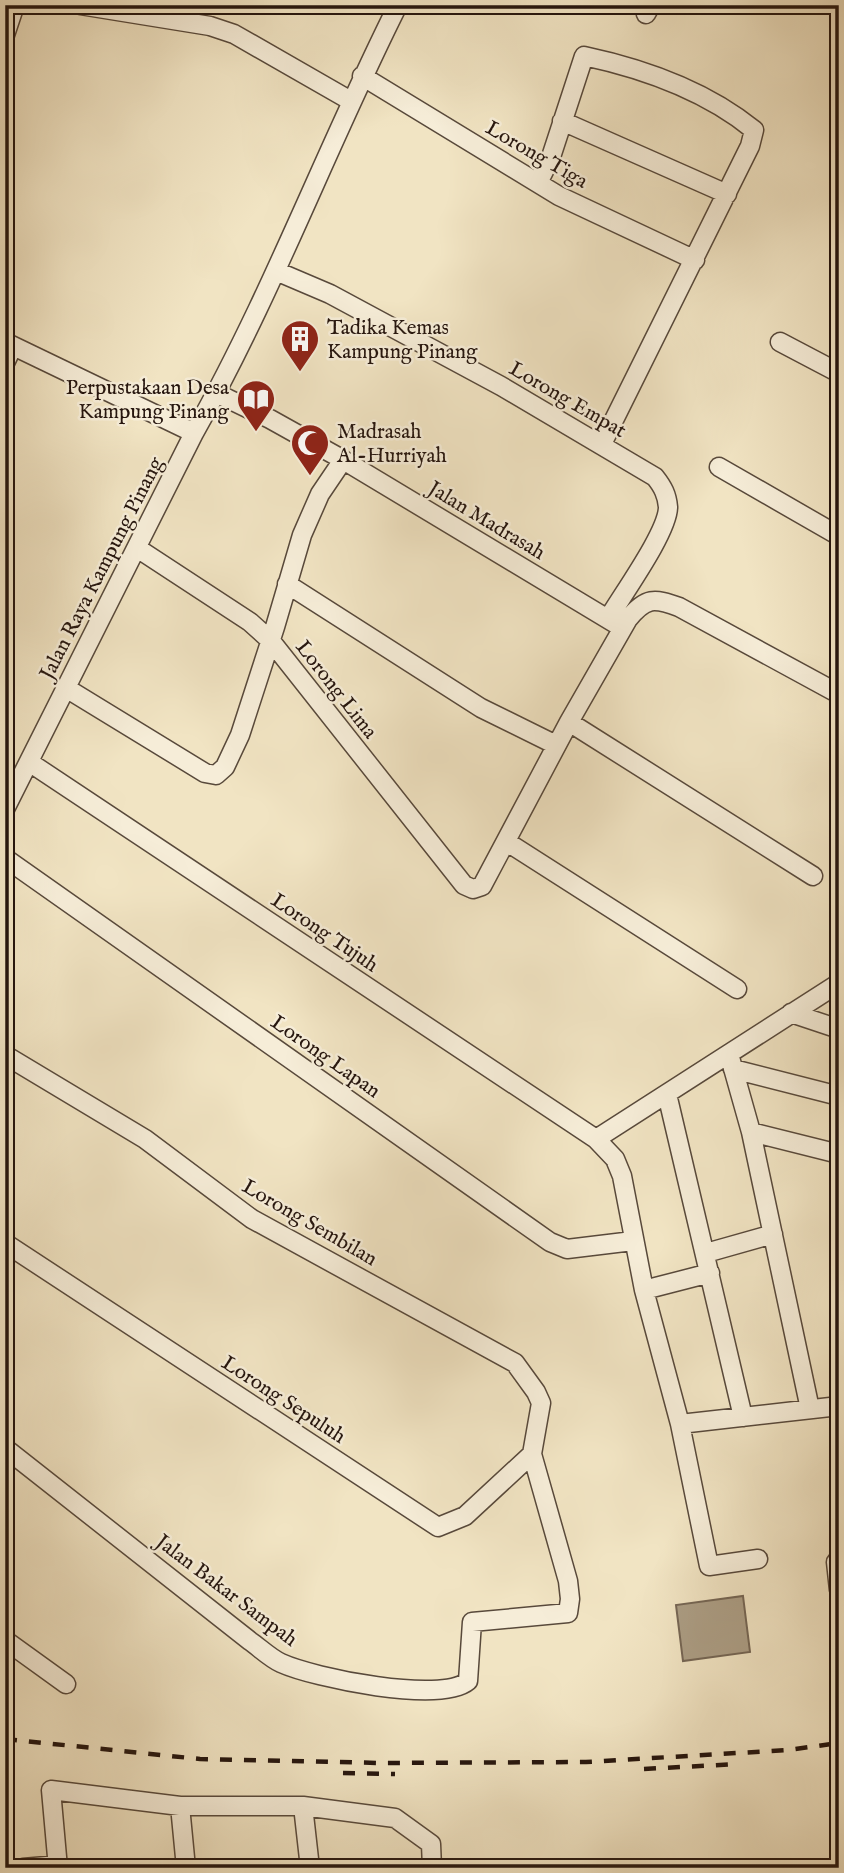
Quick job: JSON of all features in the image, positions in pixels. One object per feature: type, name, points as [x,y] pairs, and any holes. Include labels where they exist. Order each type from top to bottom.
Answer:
[{"type":"street","points":[[5,35],[15,5]]},
{"type":"street","points":[[80,5],[210,26],[234,34],[351,101]]},
{"type":"street","name":"Jalan Raya Kampung Pinang","points":[[5,809],[276,271],[362,76],[398,5]]},
{"type":"street","points":[[538,183],[551,157],[584,57],[607,61],[662,78],[733,113],[754,130],[750,146],[695,260],[601,444]]},
{"type":"street","name":"Lorong Tiga","points":[[362,76],[559,196],[695,260]]},
{"type":"street","points":[[562,121],[727,194]]},
{"type":"street","name":"Lorong Empat","points":[[276,271],[330,294],[501,386],[655,477],[665,490],[668,510],[663,527],[615,624]]},
{"type":"street","points":[[780,342],[839,373]]},
{"type":"street","points":[[5,363],[9,344],[194,433]]},
{"type":"street","name":"Jalan Madrasah","points":[[216,393],[280,424],[344,460],[615,624]]},
{"type":"street","points":[[66,688],[205,773],[216,775],[225,767],[240,735],[302,535],[320,494],[344,460]]},
{"type":"street","points":[[719,467],[839,536]]},
{"type":"street","name":"Lorong Lima","points":[[137,548],[250,622],[271,641],[464,886],[472,890],[482,886],[507,842]]},
{"type":"street","points":[[287,584],[481,708],[556,745]]},
{"type":"street","points":[[737,989],[507,842],[569,722],[615,624],[647,601],[660,600],[679,607],[839,694]]},
{"type":"street","points":[[569,722],[813,876]]},
{"type":"street","name":"Lorong Tujuh","points":[[29,762],[596,1139],[615,1159],[622,1176],[644,1290],[680,1424],[709,1566],[758,1559]]},
{"type":"street","name":"Lorong Lapan","points":[[5,858],[550,1242],[567,1249],[633,1241]]},
{"type":"street","points":[[596,1139],[667,1094],[731,1062],[791,1013],[839,983]]},
{"type":"street","points":[[791,1013],[839,1029]]},
{"type":"street","name":"Lorong Sembilan","points":[[5,1055],[145,1139],[253,1219],[515,1363],[541,1403],[532,1454]]},
{"type":"street","points":[[731,1062],[839,1096]]},
{"type":"street","points":[[731,1062],[751,1132],[810,1409]]},
{"type":"street","points":[[667,1094],[743,1417]]},
{"type":"street","points":[[751,1132],[839,1154]]},
{"type":"street","points":[[706,1253],[773,1234]]},
{"type":"street","name":"Lorong Sepuluh","points":[[5,1243],[438,1527],[465,1516],[532,1454]]},
{"type":"street","points":[[644,1290],[710,1273]]},
{"type":"street","points":[[680,1424],[839,1406]]},
{"type":"street","name":"Jalan Bakar Sampah","points":[[5,1448],[250,1642],[281,1663],[371,1687],[448,1690],[468,1681],[472,1622],[568,1613],[568,1581],[532,1454]]},
{"type":"street","points":[[837,1562],[839,1590]]},
{"type":"street","points":[[5,1640],[66,1684]]},
{"type":"street","points":[[23,1868],[58,1866],[51,1790],[180,1806],[303,1806],[395,1818],[430,1844],[432,1868]]},
{"type":"street","points":[[180,1806],[186,1868]]},
{"type":"street","points":[[303,1806],[310,1868]]},
{"type":"shaded area","points":[[743,1596],[750,1652],[683,1661],[676,1605]]},
{"type":"railway","points":[[5,1739],[200,1759],[381,1763],[586,1762],[788,1750],[839,1743]]},
{"type":"railway","points":[[644,1769],[738,1764]]},
{"type":"railway","points":[[343,1773],[395,1774]]},
{"type":"place","name":"Tadika Kemas Kampung Pinang","points":[[300,373]]},
{"type":"place","name":"Perpustakaan Desa Kampung Pinang","points":[[256,433]]},
{"type":"place","name":"Madrasah Al-Hurriyah","points":[[310,477]]}]
